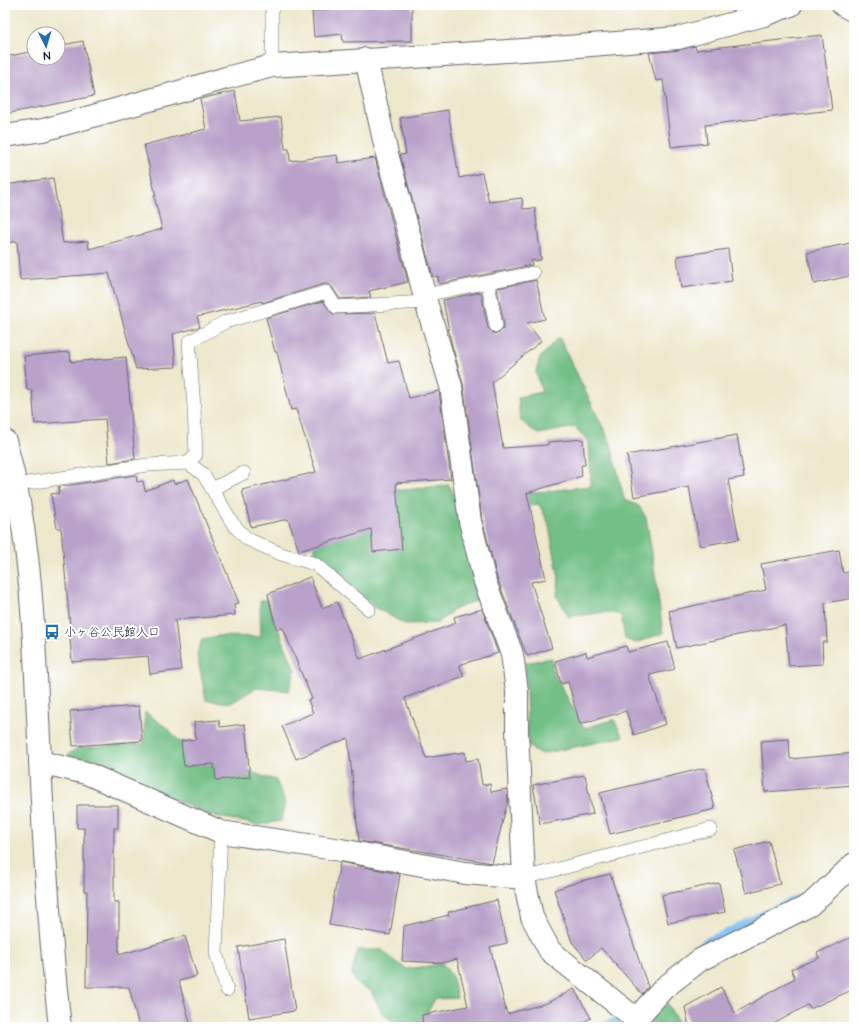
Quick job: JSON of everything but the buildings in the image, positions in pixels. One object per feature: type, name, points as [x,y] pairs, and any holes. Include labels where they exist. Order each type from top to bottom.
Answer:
[{"type":"street","points":[[5,136],[43,130],[272,66],[554,48],[678,38],[764,15],[791,5]]},
{"type":"street","points":[[843,5],[854,11]]},
{"type":"street","points":[[366,59],[387,154],[451,386],[470,521],[484,582],[512,654],[517,690],[516,731],[524,878],[532,917],[550,951],[635,1023],[664,988],[700,960],[810,905],[854,864]]},
{"type":"street","points":[[5,444],[16,485],[24,533],[33,618],[40,762],[54,974],[60,1027]]},
{"type":"street","points":[[40,762],[86,774],[221,832],[341,850],[465,873],[524,878]]},
{"type":"lane","points":[[272,5],[272,66]]},
{"type":"lane","points":[[188,463],[196,455],[189,342],[225,322],[326,292],[336,307],[426,299],[533,273]]},
{"type":"lane","points":[[488,283],[496,326]]},
{"type":"lane","points":[[16,485],[146,465],[188,463],[203,474],[233,524],[247,539],[281,554],[315,564],[369,609]]},
{"type":"lane","points":[[212,489],[244,473]]},
{"type":"lane","points":[[524,878],[711,829]]},
{"type":"lane","points":[[221,832],[216,953],[227,990]]},
{"type":"green space","points":[[559,337],[611,444],[624,499],[639,506],[646,518],[663,633],[635,643],[625,639],[621,615],[605,612],[569,617],[557,596],[559,578],[548,522],[539,504],[482,511],[479,499],[591,486],[589,442],[575,427],[538,434],[520,420],[518,397],[542,392],[536,372],[540,358]]},
{"type":"green space","points":[[449,485],[460,507],[478,600],[455,609],[437,623],[405,624],[376,608],[323,563],[315,551],[313,517],[356,491],[405,490]]},
{"type":"green space","points":[[266,599],[295,670],[289,691],[256,688],[231,703],[206,700],[197,654],[202,639],[218,636],[261,637],[260,602]]},
{"type":"green space","points":[[552,658],[552,670],[584,728],[614,720],[623,737],[541,754],[528,746],[525,663]]},
{"type":"green space","points":[[145,712],[167,728],[183,745],[261,776],[276,780],[285,802],[281,821],[258,825],[206,814],[127,777],[68,755],[77,748],[144,744]]},
{"type":"green space","points":[[357,950],[382,950],[398,964],[407,969],[443,964],[453,978],[457,998],[435,999],[428,1011],[431,1027],[400,1027],[382,1013],[371,991],[355,982],[352,973]]},
{"type":"green space","points":[[665,999],[680,1027],[648,1027],[651,1020]]},
{"type":"waterway","points":[[693,955],[707,942],[801,898]]},
{"type":"waterway","points":[[603,1027],[616,1022]]},
{"type":"place","name":"小ヶ谷公民館入口","points":[[52,632]]}]
